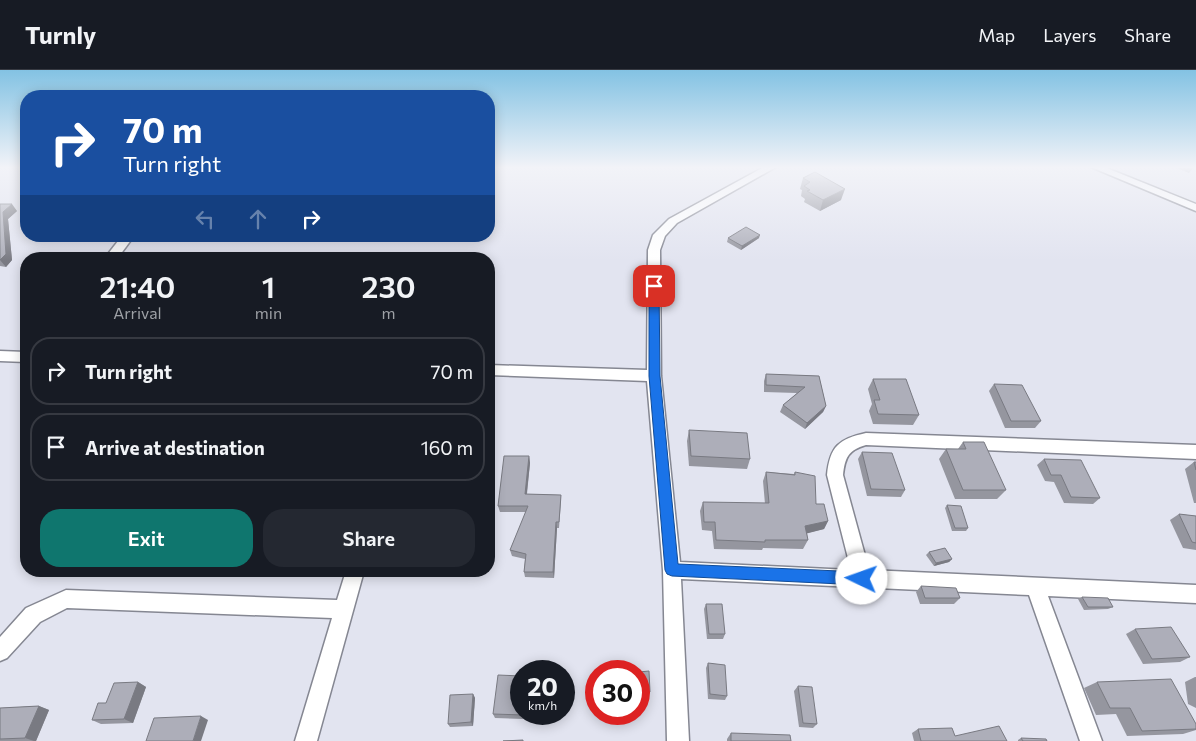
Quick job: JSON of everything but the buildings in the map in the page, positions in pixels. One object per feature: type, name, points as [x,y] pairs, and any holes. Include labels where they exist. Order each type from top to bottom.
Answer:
[{"type":"street","points":[[678,741],[672,570],[654,376],[654,250],[659,235],[673,222],[715,198]]},
{"type":"street","points":[[1172,198],[1196,208]]},
{"type":"street","points":[[115,252],[123,242]]},
{"type":"street","points":[[0,356],[20,357]]},
{"type":"street","points":[[495,370],[654,376]]},
{"type":"street","points":[[862,579],[835,475],[837,459],[842,448],[853,442],[866,439],[1196,452]]},
{"type":"street","points":[[672,570],[1196,594]]},
{"type":"street","points":[[306,741],[354,577]]},
{"type":"street","points":[[1035,586],[1091,741]]},
{"type":"street","points":[[0,651],[33,615],[66,599],[344,609]]},
{"type":"route","points":[[654,286],[654,376],[672,570],[862,579]]}]
